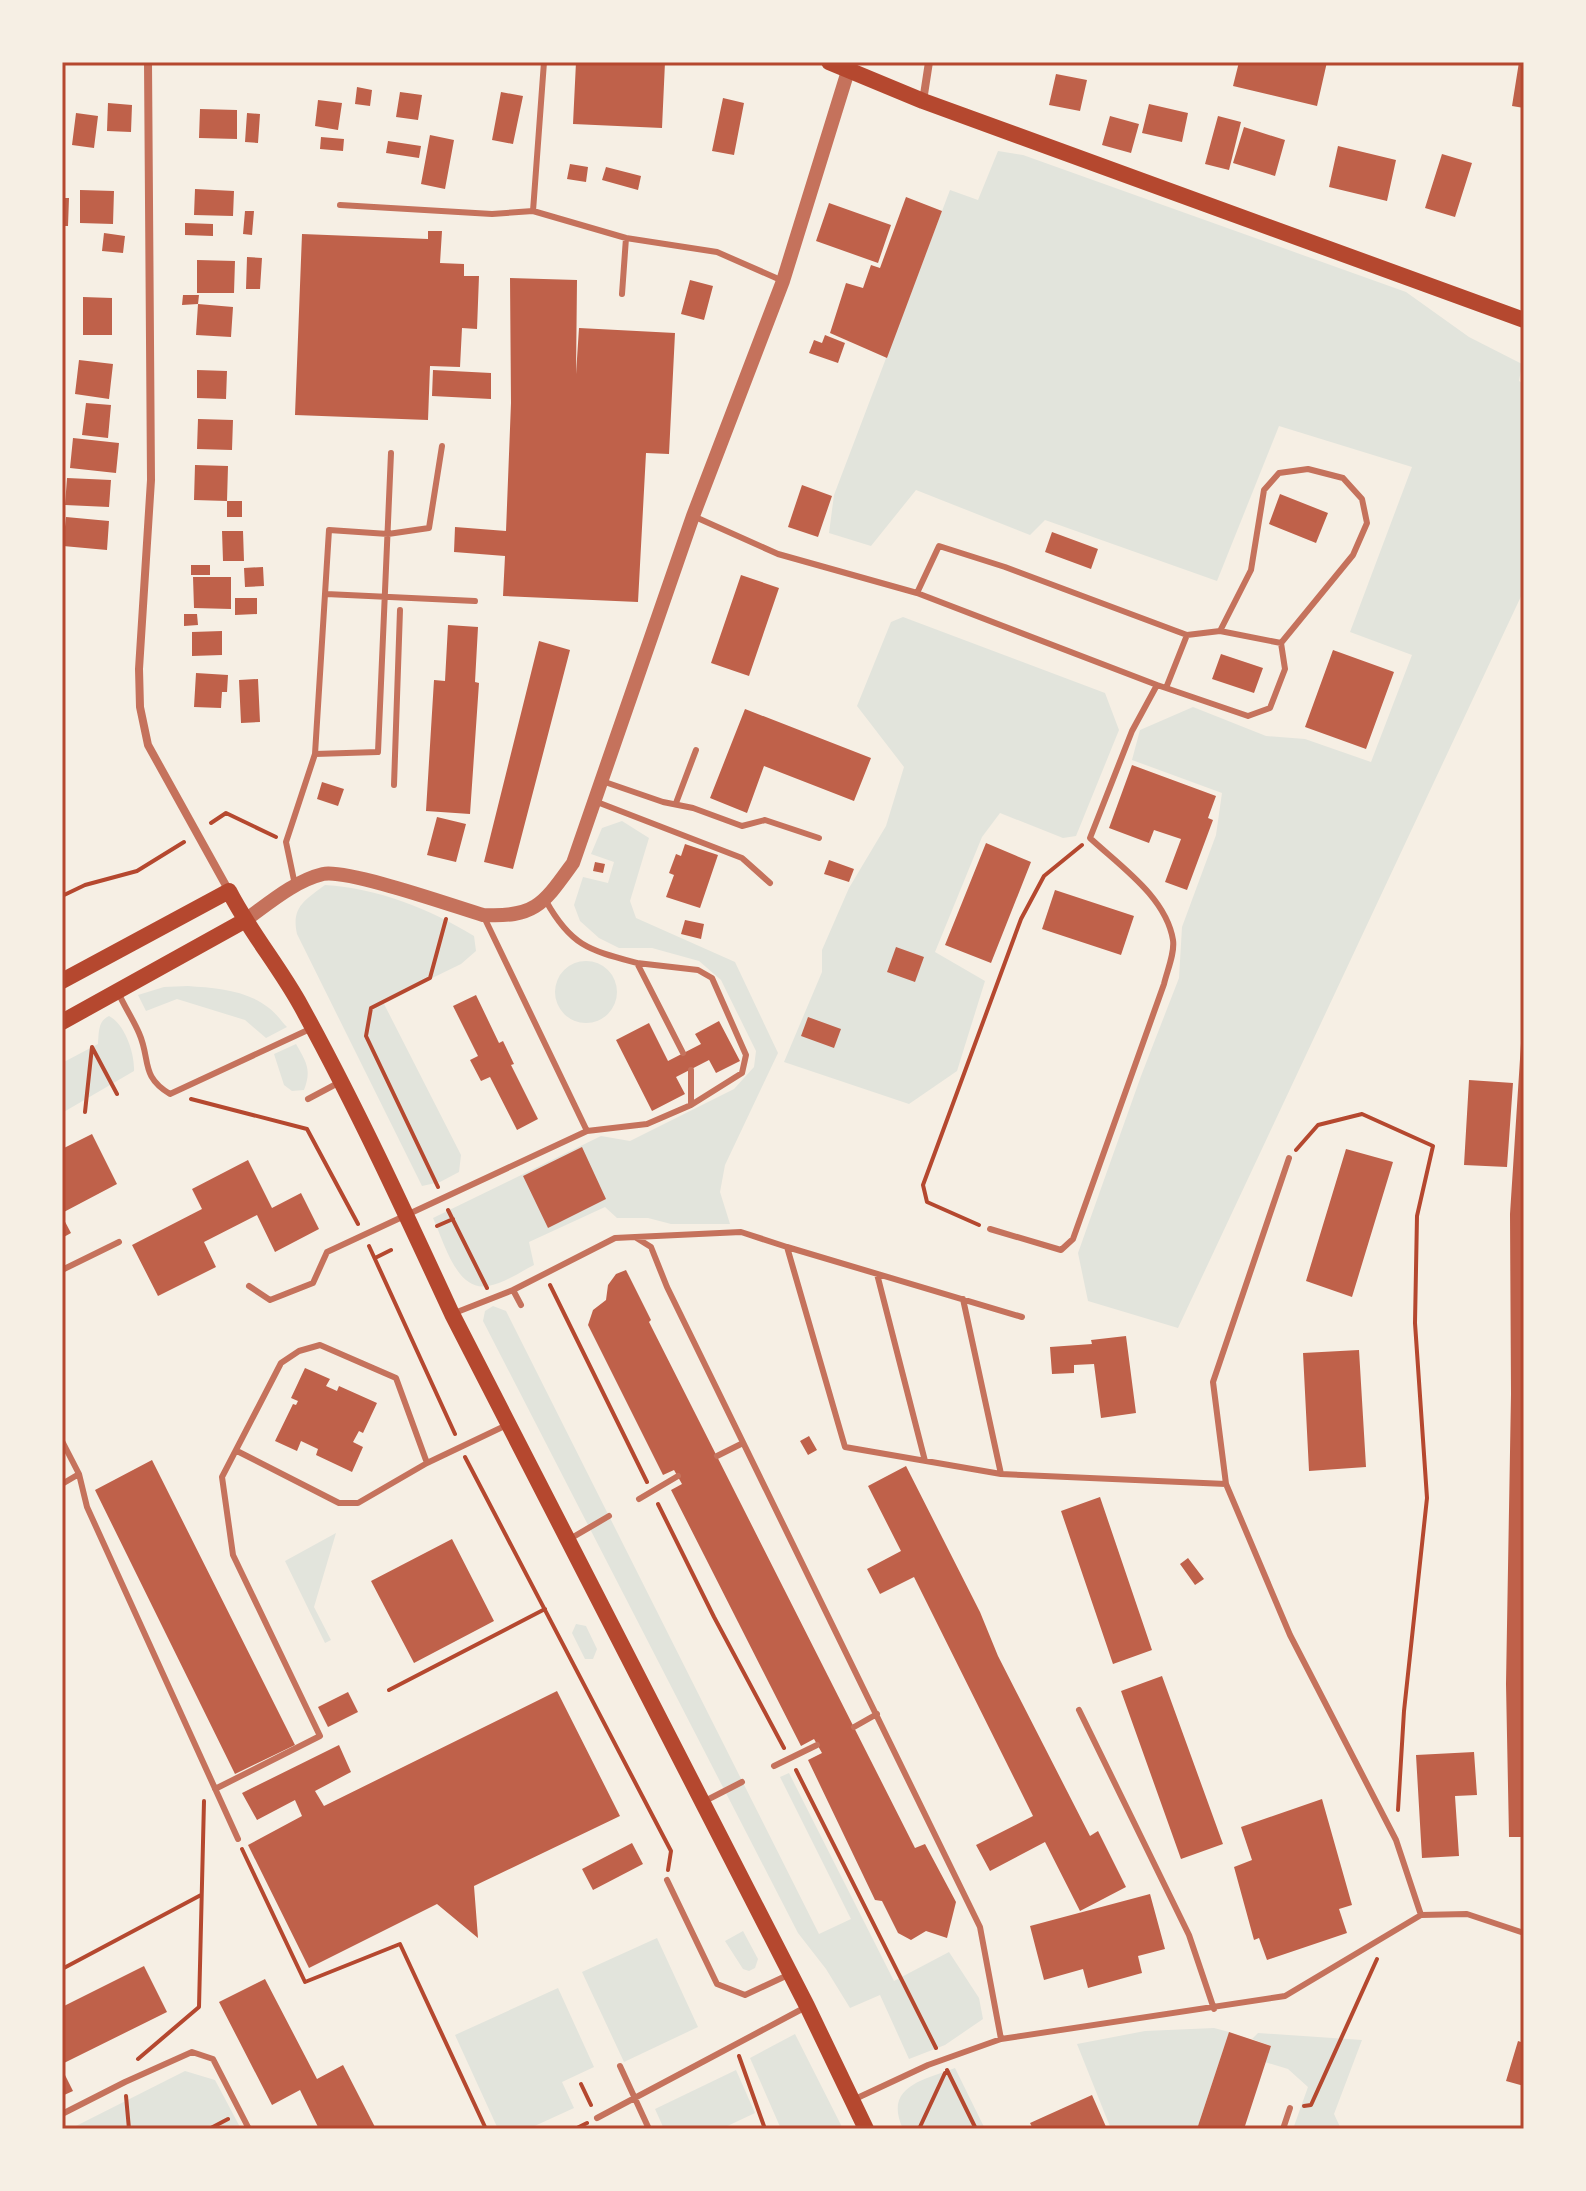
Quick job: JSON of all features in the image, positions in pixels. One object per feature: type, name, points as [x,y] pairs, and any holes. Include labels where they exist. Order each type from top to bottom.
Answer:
[{"type":"main road","points":[[829,62],[923,101],[1524,320]]},
{"type":"main road","points":[[62,981],[229,891],[244,921],[294,993],[313,1027],[452,1314],[791,1974],[866,2129]]},
{"type":"main road","points":[[62,1022],[244,921]]},
{"type":"street","points":[[148,62],[151,480],[139,669],[140,707],[148,745],[229,891]]},
{"type":"street","points":[[923,101],[929,62]]},
{"type":"street","points":[[244,921],[295,885],[325,873],[351,876],[483,915],[506,916],[527,911],[546,901],[573,863],[693,516],[783,281],[848,71]]},
{"type":"lane","points":[[533,211],[544,62]]},
{"type":"lane","points":[[340,205],[492,214],[533,211],[626,238],[717,252],[783,281]]},
{"type":"lane","points":[[622,294],[626,238]]},
{"type":"lane","points":[[295,885],[286,842],[315,754],[329,530],[388,534],[429,528],[442,446]]},
{"type":"lane","points":[[378,752],[391,453]]},
{"type":"lane","points":[[693,516],[778,554],[917,593],[1157,685],[1248,716],[1270,708],[1285,669],[1281,643],[1353,555],[1367,523],[1362,499],[1343,478],[1308,469],[1279,473],[1264,490],[1251,570],[1220,631]]},
{"type":"lane","points":[[917,593],[939,546],[1005,567],[1187,635],[1220,631],[1281,643]]},
{"type":"lane","points":[[326,594],[475,601]]},
{"type":"lane","points":[[394,785],[400,610]]},
{"type":"lane","points":[[1166,688],[1187,635]]},
{"type":"lane","points":[[990,1229],[1061,1250],[1073,1239],[1164,984],[1174,943],[1164,914],[1138,882],[1090,838],[1132,731],[1157,685]]},
{"type":"lane","points":[[315,754],[395,750]]},
{"type":"lane","points":[[676,803],[696,750]]},
{"type":"lane","points":[[600,780],[742,826],[765,820],[819,838]]},
{"type":"lane","points":[[593,801],[742,858],[770,883]]},
{"type":"lane","points":[[249,1286],[270,1300],[313,1283],[327,1252],[587,1131],[647,1124],[691,1105],[742,1073],[746,1055],[712,978],[698,970],[637,963],[602,954],[583,945],[561,927],[546,901]]},
{"type":"lane","points":[[483,915],[587,1131]]},
{"type":"lane","points":[[637,963],[683,1053]]},
{"type":"lane","points":[[118,992],[140,1035],[149,1076],[156,1086],[170,1094],[313,1027]]},
{"type":"lane","points":[[691,1070],[691,1105]]},
{"type":"lane","points":[[308,1099],[340,1082]]},
{"type":"lane","points":[[1289,1158],[1213,1382],[1226,1484],[1290,1635],[1396,1840],[1421,1915]]},
{"type":"lane","points":[[452,1314],[513,1290],[615,1238],[741,1232],[1022,1317]]},
{"type":"lane","points":[[635,1237],[651,1247],[743,1443],[980,1927],[1001,2039]]},
{"type":"lane","points":[[62,1270],[119,1242]]},
{"type":"lane","points":[[787,1247],[845,1447],[1001,1474],[1226,1484]]},
{"type":"lane","points":[[877,1274],[925,1461]]},
{"type":"lane","points":[[513,1290],[521,1305]]},
{"type":"lane","points":[[963,1299],[1001,1474]]},
{"type":"lane","points":[[215,1789],[320,1736],[233,1555],[222,1477],[281,1363],[299,1351],[320,1345],[396,1378],[427,1463]]},
{"type":"lane","points":[[237,1451],[339,1503],[358,1503],[427,1463],[509,1424]]},
{"type":"lane","points":[[62,1441],[79,1474],[87,1507],[238,1839]]},
{"type":"lane","points":[[717,1456],[743,1443]]},
{"type":"lane","points":[[62,1484],[79,1474]]},
{"type":"lane","points":[[639,1499],[678,1476]]},
{"type":"lane","points":[[568,1540],[609,1516]]},
{"type":"lane","points":[[1079,1710],[1189,1935],[1214,2009]]},
{"type":"lane","points":[[854,1727],[877,1714]]},
{"type":"lane","points":[[774,1766],[817,1745]]},
{"type":"lane","points":[[703,1802],[742,1782]]},
{"type":"lane","points":[[667,1880],[717,1984],[745,1995],[791,1974]]},
{"type":"lane","points":[[852,2100],[942,2059],[1001,2039],[1285,1996],[1421,1915],[1467,1914],[1524,1933]]},
{"type":"lane","points":[[597,2118],[807,2006]]},
{"type":"lane","points":[[62,2114],[192,2052],[213,2059],[249,2129]]},
{"type":"lane","points":[[620,2066],[649,2129]]},
{"type":"lane","points":[[1283,2129],[1290,2108]]},
{"type":"path","points":[[211,823],[226,813],[286,842]]},
{"type":"path","points":[[990,1229],[927,1202],[923,1185],[1021,919],[1044,876],[1090,838]]},
{"type":"path","points":[[62,896],[85,885],[137,871],[184,842]]},
{"type":"path","points":[[450,905],[430,978],[371,1008],[366,1036],[492,1299]]},
{"type":"path","points":[[85,1112],[92,1047],[117,1094]]},
{"type":"path","points":[[170,1094],[307,1129],[364,1235],[461,1447],[671,1851]]},
{"type":"path","points":[[1289,1158],[1318,1125],[1362,1114],[1433,1146],[1417,1216],[1416,1262],[1415,1323],[1427,1498],[1404,1711],[1396,1840]]},
{"type":"path","points":[[437,1226],[453,1219]]},
{"type":"path","points":[[375,1259],[391,1250]]},
{"type":"path","points":[[545,1274],[714,1617],[790,1759],[976,2129]]},
{"type":"path","points":[[389,1690],[545,1609]]},
{"type":"path","points":[[129,2129],[125,2082],[132,2064],[199,2007],[202,1803],[215,1789]]},
{"type":"path","points":[[238,1839],[305,1982],[400,1944],[486,2129]]},
{"type":"path","points":[[62,1969],[201,1895]]},
{"type":"path","points":[[1290,2108],[1311,2105],[1388,1935]]},
{"type":"path","points":[[736,2046],[765,2129]]},
{"type":"path","points":[[919,2129],[946,2069]]},
{"type":"path","points":[[209,2129],[239,2112]]},
{"type":"shaded area","points":[[998,151],[1023,155],[1406,292],[1469,337],[1522,364],[1519,381],[1524,384],[1524,590],[1178,1328],[1088,1301],[1078,1253],[1179,978],[1182,927],[1216,835],[1222,793],[1132,760],[1140,730],[1193,707],[1266,736],[1305,739],[1371,762],[1412,655],[1350,632],[1412,467],[1279,426],[1217,581],[1045,520],[1030,535],[916,490],[871,546],[829,533],[834,495],[950,190],[978,200]]},
{"type":"shaded area","points":[[903,617],[1105,693],[1119,730],[1076,836],[1063,838],[1000,813],[982,837],[935,952],[985,981],[957,1071],[909,1104],[784,1062],[822,972],[822,950],[849,888],[886,826],[904,767],[857,706],[891,622]]},
{"type":"shaded area","points":[[622,821],[649,838],[630,901],[636,918],[735,962],[778,1053],[725,1165],[720,1192],[730,1224],[671,1224],[648,1218],[617,1218],[605,1207],[529,1242],[534,1265],[500,1283],[477,1286],[459,1273],[433,1218],[601,1136],[630,1141],[734,1089],[754,1067],[756,1051],[721,980],[699,961],[652,948],[619,948],[599,938],[580,921],[574,905],[583,877],[608,883],[614,862],[591,854],[602,828]]},
{"type":"shaded area","points":[[325,885],[383,895],[439,917],[474,936],[476,951],[461,964],[383,1002],[461,1155],[459,1172],[440,1182],[422,1186],[297,934],[296,917],[301,905]]},
{"type":"shaded area","points":[[580,961],[592,961],[608,970],[615,980],[615,1004],[608,1014],[592,1023],[580,1023],[560,1009],[555,998],[555,986],[569,966]]},
{"type":"shaded area","points":[[188,986],[251,997],[272,1010],[287,1027],[266,1038],[245,1020],[177,999],[146,1011],[138,995],[164,987]]},
{"type":"shaded area","points":[[109,1016],[120,1026],[128,1040],[134,1071],[62,1113],[62,1063],[98,1044],[101,1024]]},
{"type":"shaded area","points":[[296,1044],[305,1061],[308,1076],[304,1090],[292,1091],[284,1085],[274,1054]]},
{"type":"shaded area","points":[[493,1306],[506,1311],[819,1934],[851,1919],[780,1777],[789,1773],[894,1981],[949,1952],[979,1998],[983,2019],[945,2045],[909,2059],[880,1995],[850,2008],[826,1969],[798,1933],[483,1321],[485,1311]]},
{"type":"shaded area","points":[[336,1533],[314,1607],[331,1640],[325,1643],[285,1561]]},
{"type":"shaded area","points":[[576,1624],[586,1626],[597,1649],[593,1659],[585,1659],[572,1633]]},
{"type":"shaded area","points":[[743,1931],[758,1959],[755,1968],[749,1971],[743,1969],[725,1941]]},
{"type":"shaded area","points":[[657,1938],[698,2027],[624,2062],[582,1972]]},
{"type":"shaded area","points":[[558,1988],[594,2067],[562,2082],[574,2108],[528,2129],[498,2129],[455,2035]]},
{"type":"shaded area","points":[[1214,2028],[1229,2032],[1197,2129],[1111,2129],[1077,2044],[1145,2031]]},
{"type":"shaded area","points":[[1258,2033],[1362,2040],[1334,2114],[1341,2129],[1293,2129],[1308,2087],[1288,2069],[1265,2062],[1271,2046],[1252,2039]]},
{"type":"shaded area","points":[[795,2034],[843,2129],[781,2129],[750,2058]]},
{"type":"shaded area","points":[[955,2068],[985,2129],[903,2129],[898,2115],[902,2094],[920,2081]]},
{"type":"shaded area","points":[[736,2070],[755,2113],[721,2129],[664,2129],[655,2109]]},
{"type":"shaded area","points":[[185,2071],[215,2080],[241,2129],[70,2129]]},
{"type":"building","points":[[576,62],[665,62],[662,128],[573,124]]},
{"type":"building","points":[[1239,62],[1327,62],[1317,106],[1233,86]]},
{"type":"building","points":[[1519,62],[1524,62],[1524,108],[1512,106]]},
{"type":"building","points":[[1056,74],[1087,80],[1080,111],[1049,105]]},
{"type":"building","points":[[357,87],[372,90],[370,106],[355,104]]},
{"type":"building","points":[[400,92],[422,95],[418,120],[396,117]]},
{"type":"building","points":[[501,92],[523,96],[513,144],[492,140]]},
{"type":"building","points":[[723,98],[744,103],[734,155],[712,151]]},
{"type":"building","points":[[318,100],[342,103],[338,130],[315,126]]},
{"type":"building","points":[[108,103],[132,105],[131,132],[107,131]]},
{"type":"building","points":[[1149,104],[1188,113],[1182,142],[1142,133]]},
{"type":"building","points":[[200,109],[237,110],[237,139],[199,138]]},
{"type":"building","points":[[76,113],[98,116],[94,148],[72,145]]},
{"type":"building","points":[[247,113],[260,114],[258,143],[245,142]]},
{"type":"building","points":[[1110,116],[1139,124],[1131,153],[1102,145]]},
{"type":"building","points":[[1218,116],[1241,122],[1229,170],[1205,164]]},
{"type":"building","points":[[1244,127],[1285,140],[1275,176],[1233,163]]},
{"type":"building","points":[[430,135],[454,140],[445,189],[421,184]]},
{"type":"building","points":[[321,137],[344,139],[343,151],[320,149]]},
{"type":"building","points":[[388,141],[421,146],[419,158],[386,153]]},
{"type":"building","points":[[1338,146],[1396,160],[1387,201],[1329,187]]},
{"type":"building","points":[[1442,154],[1472,163],[1455,217],[1425,208]]},
{"type":"building","points":[[570,164],[588,167],[586,182],[567,179]]},
{"type":"building","points":[[606,167],[641,176],[638,190],[602,180]]},
{"type":"building","points":[[195,189],[234,191],[233,216],[194,215]]},
{"type":"building","points":[[80,190],[114,191],[113,224],[80,223]]},
{"type":"building","points":[[906,197],[942,211],[887,358],[830,333],[846,283],[863,288],[871,265],[880,268]]},
{"type":"building","points":[[62,198],[69,198],[68,226],[62,226]]},
{"type":"building","points":[[829,203],[891,225],[878,263],[816,241]]},
{"type":"building","points":[[245,211],[254,211],[252,235],[243,234]]},
{"type":"building","points":[[185,223],[213,224],[213,236],[185,235]]},
{"type":"building","points":[[428,231],[442,231],[440,263],[464,264],[464,276],[479,276],[477,329],[462,328],[460,367],[430,366],[428,420],[295,415],[302,234],[428,239]]},
{"type":"building","points":[[104,233],[125,236],[123,253],[102,251]]},
{"type":"building","points":[[247,257],[262,258],[260,289],[246,289]]},
{"type":"building","points":[[197,260],[235,261],[234,293],[197,293]]},
{"type":"building","points":[[510,278],[577,280],[576,374],[579,328],[675,333],[669,454],[646,453],[638,602],[503,596],[505,556],[454,552],[455,527],[506,531],[511,403]]},
{"type":"building","points":[[690,280],[713,286],[704,320],[681,314]]},
{"type":"building","points":[[183,295],[199,295],[198,304],[182,305]]},
{"type":"building","points":[[83,297],[112,298],[112,335],[83,335]]},
{"type":"building","points":[[198,304],[233,307],[231,337],[196,335]]},
{"type":"building","points":[[825,335],[845,343],[838,363],[809,353],[814,340],[822,343]]},
{"type":"building","points":[[79,360],[113,364],[109,399],[75,394]]},
{"type":"building","points":[[197,370],[227,371],[226,399],[197,398]]},
{"type":"building","points":[[433,370],[491,373],[491,399],[432,396]]},
{"type":"building","points":[[86,403],[111,405],[108,438],[82,435]]},
{"type":"building","points":[[198,419],[233,420],[232,450],[197,449]]},
{"type":"building","points":[[73,438],[119,443],[116,473],[70,468]]},
{"type":"building","points":[[195,465],[228,466],[227,501],[194,500]]},
{"type":"building","points":[[67,478],[111,480],[109,507],[65,505]]},
{"type":"building","points":[[802,485],[832,496],[818,537],[788,527]]},
{"type":"building","points":[[1280,494],[1328,513],[1316,543],[1269,524]]},
{"type":"building","points":[[227,501],[242,501],[242,517],[227,517]]},
{"type":"building","points":[[66,517],[109,521],[107,550],[63,546]]},
{"type":"building","points":[[222,531],[243,531],[244,561],[223,561]]},
{"type":"building","points":[[1052,532],[1098,549],[1091,569],[1045,552]]},
{"type":"building","points":[[191,565],[210,565],[210,575],[191,575]]},
{"type":"building","points":[[263,567],[264,586],[245,587],[244,568]]},
{"type":"building","points":[[741,575],[779,588],[749,676],[711,663]]},
{"type":"building","points":[[193,577],[231,577],[231,609],[194,608]]},
{"type":"building","points":[[235,598],[257,598],[257,614],[235,615]]},
{"type":"building","points":[[184,614],[197,614],[198,625],[184,626]]},
{"type":"building","points":[[448,625],[478,627],[475,682],[479,683],[470,814],[426,811],[434,680],[445,681]]},
{"type":"building","points":[[222,631],[222,655],[192,656],[192,632]]},
{"type":"building","points":[[539,641],[570,650],[513,869],[484,862]]},
{"type":"building","points":[[1333,650],[1394,672],[1366,749],[1305,727]]},
{"type":"building","points":[[1221,654],[1263,668],[1254,693],[1212,679]]},
{"type":"building","points":[[196,673],[228,675],[227,692],[222,692],[221,708],[194,707]]},
{"type":"building","points":[[258,679],[260,722],[241,723],[239,680]]},
{"type":"building","points":[[745,709],[871,758],[854,801],[764,766],[747,813],[710,798]]},
{"type":"building","points":[[1132,765],[1216,796],[1208,818],[1213,820],[1187,890],[1165,882],[1181,839],[1154,830],[1149,843],[1109,828]]},
{"type":"building","points":[[322,782],[344,789],[338,806],[317,799]]},
{"type":"building","points":[[437,817],[466,824],[456,862],[427,855]]},
{"type":"building","points":[[986,843],[1031,862],[991,963],[945,945]]},
{"type":"building","points":[[685,844],[718,855],[700,908],[666,897],[674,875],[669,873],[676,854],[681,856]]},
{"type":"building","points":[[829,860],[854,869],[849,882],[824,874]]},
{"type":"building","points":[[595,862],[605,864],[603,873],[593,871]]},
{"type":"building","points":[[1055,890],[1134,916],[1121,955],[1042,929]]},
{"type":"building","points":[[685,920],[704,924],[701,939],[681,934]]},
{"type":"building","points":[[896,947],[924,957],[915,982],[887,972]]},
{"type":"building","points":[[476,995],[499,1043],[503,1041],[514,1064],[511,1065],[538,1119],[517,1130],[490,1077],[481,1081],[470,1060],[478,1056],[453,1006]]},
{"type":"building","points":[[808,1017],[841,1029],[834,1048],[801,1036]]},
{"type":"building","points":[[719,1021],[740,1061],[716,1073],[709,1060],[676,1077],[685,1094],[652,1111],[616,1040],[649,1023],[668,1061],[701,1044],[695,1034]]},
{"type":"building","points":[[1522,1028],[1524,1837],[1509,1837],[1506,1684],[1511,1394],[1510,1214]]},
{"type":"building","points":[[1469,1080],[1513,1083],[1507,1167],[1464,1165]]},
{"type":"building","points":[[92,1134],[117,1184],[62,1213],[62,1149]]},
{"type":"building","points":[[582,1147],[606,1199],[548,1228],[523,1176]]},
{"type":"building","points":[[1346,1149],[1393,1162],[1352,1297],[1306,1281]]},
{"type":"building","points":[[248,1160],[272,1208],[301,1193],[319,1229],[275,1252],[257,1215],[204,1242],[216,1267],[158,1296],[132,1245],[202,1209],[192,1189]]},
{"type":"building","points":[[62,1216],[71,1233],[62,1238]]},
{"type":"building","points":[[626,1270],[651,1320],[649,1322],[915,1848],[925,1844],[956,1902],[947,1938],[926,1931],[911,1940],[898,1933],[882,1901],[875,1900],[808,1760],[822,1753],[814,1739],[801,1746],[671,1490],[682,1484],[674,1470],[663,1475],[588,1325],[593,1310],[606,1300],[608,1285],[616,1274]]},
{"type":"building","points":[[1126,1336],[1136,1413],[1101,1418],[1094,1364],[1074,1365],[1074,1373],[1052,1374],[1050,1347],[1092,1344],[1091,1340]]},
{"type":"building","points":[[1359,1350],[1366,1467],[1309,1471],[1303,1353]]},
{"type":"building","points":[[305,1368],[330,1379],[326,1386],[337,1391],[339,1386],[377,1403],[363,1433],[359,1431],[353,1442],[363,1447],[352,1472],[316,1455],[318,1449],[301,1441],[297,1451],[275,1441],[293,1404],[296,1405],[298,1401],[291,1398]]},
{"type":"building","points":[[809,1436],[817,1450],[808,1455],[800,1441]]},
{"type":"building","points":[[152,1460],[295,1745],[235,1774],[95,1490]]},
{"type":"building","points":[[906,1466],[1090,1836],[1098,1831],[1126,1887],[1080,1911],[1045,1842],[990,1871],[976,1845],[1033,1816],[914,1577],[880,1594],[867,1569],[901,1551],[868,1486]]},
{"type":"building","points":[[1100,1497],[1152,1650],[1113,1664],[1061,1511]]},
{"type":"building","points":[[452,1539],[494,1621],[414,1663],[371,1581]]},
{"type":"building","points":[[1188,1558],[1204,1579],[1195,1585],[1180,1564]]},
{"type":"building","points":[[1162,1676],[1223,1844],[1181,1859],[1121,1691]]},
{"type":"building","points":[[557,1691],[620,1816],[474,1886],[478,1938],[437,1904],[309,1968],[248,1845],[302,1816],[295,1800],[257,1820],[242,1793],[339,1745],[351,1772],[315,1791],[324,1806]]},
{"type":"building","points":[[348,1692],[358,1712],[328,1727],[318,1707]]},
{"type":"building","points":[[1474,1752],[1477,1795],[1455,1796],[1459,1856],[1422,1858],[1416,1755]]},
{"type":"building","points":[[1322,1799],[1352,1905],[1339,1909],[1347,1933],[1267,1960],[1259,1938],[1254,1940],[1234,1867],[1252,1860],[1241,1827]]},
{"type":"building","points":[[632,1843],[643,1864],[593,1890],[582,1869]]},
{"type":"building","points":[[1150,1894],[1165,1949],[1138,1956],[1142,1973],[1088,1988],[1083,1969],[1044,1980],[1030,1926]]},
{"type":"building","points":[[144,1966],[167,2012],[62,2064],[62,2007]]},
{"type":"building","points":[[265,1979],[317,2079],[343,2065],[376,2129],[319,2129],[300,2090],[272,2105],[219,2002]]},
{"type":"building","points":[[1229,2032],[1271,2046],[1244,2129],[1197,2129]]},
{"type":"building","points":[[1518,2041],[1524,2043],[1524,2086],[1506,2081]]},
{"type":"building","points":[[62,2069],[73,2091],[62,2096]]},
{"type":"building","points":[[1092,2095],[1107,2129],[1033,2129],[1030,2123]]}]
